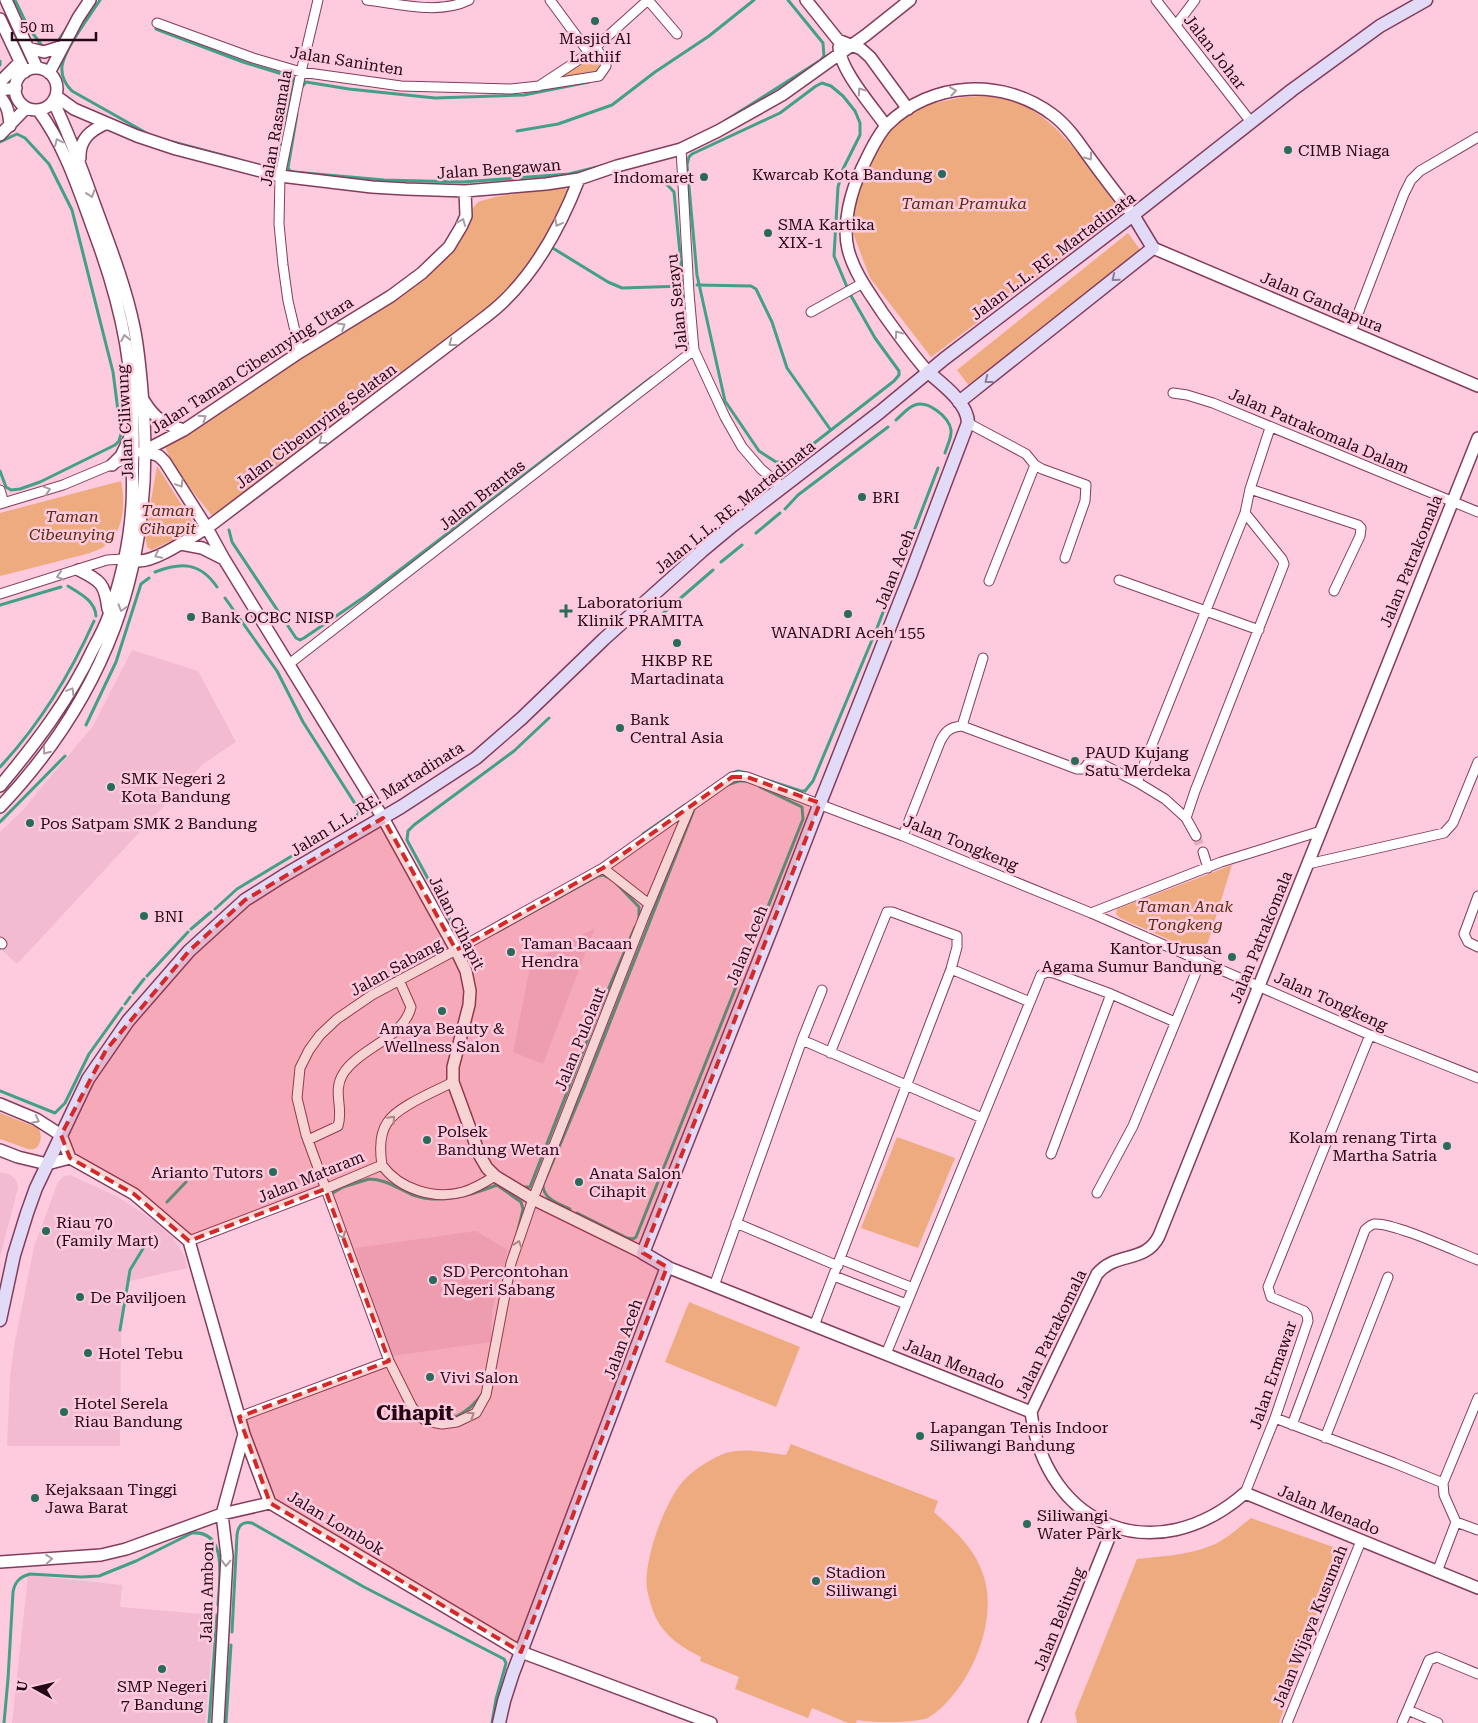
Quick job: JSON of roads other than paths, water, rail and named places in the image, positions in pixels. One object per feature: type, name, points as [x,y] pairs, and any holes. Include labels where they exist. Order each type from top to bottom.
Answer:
[{"type":"main road","name":"Jalan L.L. RE. Martadinata","points":[[0,1318],[14,1255],[36,1188],[88,1079],[106,1050],[128,1021],[189,951],[245,900],[466,766],[496,742],[604,639],[702,551],[782,487],[1251,122],[1380,26],[1426,0]]},
{"type":"main road","points":[[959,402],[1153,248],[1133,215]]},
{"type":"main road","points":[[928,372],[959,402],[966,414],[968,424]]},
{"type":"main road","name":"Jalan Aceh","points":[[642,1253],[775,920],[968,424]]},
{"type":"main road","points":[[642,1253],[667,1267]]},
{"type":"main road","name":"Jalan Aceh","points":[[499,1723],[504,1701],[521,1652],[667,1267]]},
{"type":"street","points":[[6,0],[37,68]]},
{"type":"street","points":[[49,72],[62,46],[90,0]]},
{"type":"street","name":"Jalan Rasamala","points":[[300,352],[288,301],[283,265],[279,224],[280,176],[318,0]]},
{"type":"street","points":[[366,0],[410,6],[439,7],[469,0]]},
{"type":"street","points":[[550,0],[592,50]]},
{"type":"street","points":[[648,0],[676,34]]},
{"type":"street","name":"Jalan Saninten","points":[[539,86],[592,50],[648,0]]},
{"type":"street","points":[[806,0],[838,40],[852,45],[870,57],[908,108]]},
{"type":"street","name":"Jalan Bengawan","points":[[55,98],[74,109],[107,123],[176,149],[280,176],[372,187],[465,191],[546,184],[579,179],[681,149],[718,131],[782,95],[852,45],[910,0]]},
{"type":"street","name":"Jalan Johar","points":[[1156,0],[1251,122]]},
{"type":"street","points":[[1176,25],[1195,0]]},
{"type":"street","points":[[0,19],[22,67],[16,88],[18,99],[26,108],[38,110],[50,105],[55,98],[56,83],[49,72],[37,68],[22,67],[0,82]]},
{"type":"street","name":"Jalan Saninten","points":[[157,23],[253,58],[301,72],[401,86],[512,90],[599,76],[606,66],[603,58],[592,50]]},
{"type":"street","points":[[838,40],[839,54],[845,68],[886,126]]},
{"type":"street","points":[[28,48],[44,52],[62,46]]},
{"type":"street","points":[[0,90],[16,88]]},
{"type":"street","points":[[928,372],[910,351],[863,283],[854,266],[848,248],[848,206],[858,177],[886,126],[908,108],[920,101],[945,92],[970,88],[1007,92],[1031,101],[1053,115],[1069,130],[1133,215]]},
{"type":"street","points":[[0,97],[7,106],[10,126]]},
{"type":"street","name":"Jalan Ciliwung","points":[[0,786],[44,732],[59,710],[90,655],[109,616],[129,560],[143,506],[146,451],[143,399],[134,327],[113,268],[80,162],[55,98]]},
{"type":"street","points":[[0,135],[26,108]]},
{"type":"street","name":"Jalan Ciliwung","points":[[2,800],[60,733],[84,694],[101,661],[120,617],[129,560],[132,506],[134,420],[129,356],[113,268],[57,138],[38,110]]},
{"type":"street","points":[[80,162],[80,150],[83,141],[90,132],[107,123]]},
{"type":"street","points":[[1352,332],[1400,202],[1411,180],[1420,171],[1478,137]]},
{"type":"street","name":"Jalan Serayu","points":[[681,149],[694,350],[725,417],[742,447],[761,469],[782,487]]},
{"type":"street","name":"Jalan Cibeunying Selatan","points":[[0,594],[108,560],[149,559],[181,544],[207,528],[446,348],[504,301],[544,251],[571,200],[579,179]]},
{"type":"street","name":"Jalan Taman Cibeunying Utara","points":[[2,503],[63,485],[146,451],[184,430],[300,352],[391,296],[449,248],[466,216],[465,191]]},
{"type":"street","name":"Jalan Gandapura","points":[[1153,248],[1478,386]]},
{"type":"street","points":[[811,312],[863,283]]},
{"type":"street","name":"Jalan Brantas","points":[[289,664],[694,350]]},
{"type":"street","name":"Jalan Patrakomala Dalam","points":[[1173,393],[1187,395],[1212,403],[1478,512]]},
{"type":"street","points":[[143,399],[154,416],[170,426],[184,430]]},
{"type":"street","points":[[112,465],[127,446],[134,420]]},
{"type":"street","points":[[968,424],[1026,454],[1035,465],[1042,469],[1086,485],[1086,501],[1065,558]]},
{"type":"street","points":[[1137,782],[1245,513],[1250,489],[1270,428]]},
{"type":"street","name":"Jalan Patrakomala","points":[[1031,1412],[1097,1274],[1107,1263],[1137,1255],[1155,1244],[1478,438]]},
{"type":"street","name":"Jalan Cihapit","points":[[146,451],[159,456],[165,462],[207,528],[224,559],[383,818],[466,971],[470,991],[469,1005],[453,1067],[453,1082],[480,1156],[495,1176],[533,1199],[642,1253]]},
{"type":"street","points":[[988,581],[1035,465]]},
{"type":"street","points":[[1250,489],[1358,524],[1361,528],[1360,536],[1334,591]]},
{"type":"street","points":[[0,490],[2,503]]},
{"type":"street","points":[[1186,818],[1284,564],[1245,513]]},
{"type":"street","points":[[181,544],[202,548],[224,559]]},
{"type":"street","points":[[79,570],[98,580],[103,587],[109,616]]},
{"type":"street","points":[[1119,580],[1258,630]]},
{"type":"street","points":[[962,726],[983,658]]},
{"type":"street","points":[[903,836],[940,742],[946,731],[954,726],[962,726],[1077,769],[1084,769],[1089,762],[1096,761],[1165,799],[1186,818],[1196,836]]},
{"type":"street","points":[[1308,864],[1444,832],[1454,823],[1478,762]]},
{"type":"street","name":"Jalan Sabang","points":[[389,1361],[300,1116],[297,1098],[300,1068],[309,1050],[320,1035],[337,1019],[372,995],[603,868],[732,777],[747,777],[820,803]]},
{"type":"street","name":"Jalan Tongkeng","points":[[820,803],[1091,912],[1370,1035],[1477,1075]]},
{"type":"street","name":"Jalan Pulolaut","points":[[389,1361],[412,1407],[426,1421],[442,1424],[457,1422],[476,1413],[486,1395],[511,1263],[533,1199],[649,904],[690,807]]},
{"type":"street","points":[[1091,912],[1221,862],[1321,830]]},
{"type":"street","points":[[1203,852],[1208,868]]},
{"type":"street","points":[[603,868],[649,904]]},
{"type":"street","points":[[1478,896],[1464,934],[1468,942],[1478,947]]},
{"type":"street","points":[[814,1326],[951,968],[957,946],[957,936],[892,912],[887,912],[830,1053]]},
{"type":"street","points":[[1097,1193],[1133,1126],[1201,960]]},
{"type":"street","points":[[951,968],[1030,1002]]},
{"type":"street","points":[[886,1354],[1041,975],[1046,972],[1111,994],[1175,1022]]},
{"type":"street","points":[[308,1140],[338,1126],[340,1111],[337,1102],[339,1084],[344,1073],[407,1019],[411,1007],[400,980]]},
{"type":"street","points":[[714,1286],[802,1040],[822,990]]},
{"type":"street","points":[[1051,1154],[1111,994]]},
{"type":"street","name":"Jalan Ermawar","points":[[1245,1493],[1275,1418],[1308,1321],[1304,1312],[1271,1297],[1268,1293],[1268,1287],[1370,1035]]},
{"type":"street","points":[[802,1040],[982,1118]]},
{"type":"street","points":[[382,1165],[380,1152],[387,1122],[405,1107],[453,1082]]},
{"type":"street","points":[[0,1104],[36,1119],[61,1134],[70,1158],[134,1194],[189,1241]]},
{"type":"street","points":[[0,1150],[18,1157],[47,1164],[70,1158]]},
{"type":"street","name":"Jalan Mataram","points":[[189,1241],[382,1165],[390,1175],[408,1186],[439,1195],[463,1192],[479,1186],[495,1176]]},
{"type":"street","points":[[736,1223],[913,1288]]},
{"type":"street","points":[[1292,1425],[1365,1230],[1369,1226],[1373,1224],[1392,1227],[1478,1260]]},
{"type":"street","name":"Jalan Lombok","points":[[189,1241],[244,1434],[270,1503],[521,1652],[711,1723]]},
{"type":"street","name":"Jalan Menado","points":[[667,1267],[1031,1412]]},
{"type":"street","points":[[834,1276],[906,1304]]},
{"type":"street","points":[[1325,1438],[1388,1277]]},
{"type":"street","points":[[239,1417],[389,1361]]},
{"type":"street","points":[[1437,1572],[1456,1522],[1444,1495],[1443,1483],[1478,1398]]},
{"type":"street","points":[[1031,1412],[1040,1451],[1049,1471],[1076,1504],[1113,1528],[1148,1533],[1184,1528],[1217,1515],[1245,1493]]},
{"type":"street","points":[[1275,1418],[1394,1462],[1443,1483]]},
{"type":"street","name":"Jalan Ambon","points":[[218,1723],[227,1556],[222,1514],[244,1434]]},
{"type":"street","name":"Jalan Menado","points":[[1245,1493],[1478,1588]]},
{"type":"street","points":[[0,1562],[101,1555],[126,1549],[222,1514],[270,1503]]},
{"type":"street","points":[[1456,1522],[1478,1530]]},
{"type":"street","name":"Jalan Belitung","points":[[1034,1723],[1113,1528]]},
{"type":"street","name":"Jalan Wijaya Kusumah","points":[[1287,1723],[1361,1541]]},
{"type":"street","points":[[1402,1723],[1429,1660],[1437,1657],[1478,1674]]},
{"type":"street","points":[[1408,1710],[1438,1723]]},
{"type":"waterway","points":[[15,0],[28,27],[43,47]]},
{"type":"waterway","points":[[100,0],[68,50],[62,66],[64,80],[72,91],[150,135]]},
{"type":"waterway","points":[[517,131],[558,124],[612,105],[655,72],[709,36],[754,0]]},
{"type":"waterway","points":[[725,121],[821,60],[824,56],[823,43],[788,0]]},
{"type":"waterway","points":[[56,44],[68,26]]},
{"type":"waterway","points":[[156,29],[243,62],[292,77],[294,83],[278,160],[276,166],[267,167]]},
{"type":"waterway","points":[[301,88],[306,82],[349,89],[435,98],[524,95],[589,82]]},
{"type":"waterway","points":[[822,83],[831,86],[843,96],[855,111],[860,123],[860,135],[843,169],[838,187],[834,256],[850,294],[875,338],[899,371],[899,375],[894,381],[795,458],[776,462],[759,451],[725,401],[697,275],[687,165],[692,154],[780,113],[822,83]]},
{"type":"waterway","points":[[297,114],[288,168],[294,172],[384,180],[463,182],[569,174],[601,166]]},
{"type":"waterway","points":[[0,142],[17,134],[25,138],[49,164],[72,210],[113,372],[121,434],[119,441],[115,445],[40,482],[20,489],[11,490],[6,487],[0,471]]},
{"type":"waterway","points":[[173,142],[237,159]]},
{"type":"waterway","points":[[630,180],[655,178],[664,182],[674,192],[689,346],[685,352]]},
{"type":"waterway","points":[[551,247],[608,282],[622,288],[684,286]]},
{"type":"waterway","points":[[697,285],[751,286],[756,289],[772,322],[787,368],[830,429]]},
{"type":"waterway","points":[[229,530],[232,542],[296,638],[300,640],[367,595],[652,377]]},
{"type":"waterway","points":[[896,420],[912,406],[920,404],[932,407],[942,415],[951,430],[945,453]]},
{"type":"waterway","points":[[785,509],[798,495],[888,427]]},
{"type":"waterway","points":[[732,773],[738,771],[746,773],[801,791],[805,791],[813,781],[877,628],[938,468]]},
{"type":"waterway","points":[[756,533],[780,513]]},
{"type":"waterway","points":[[721,562],[742,545]]},
{"type":"waterway","points":[[155,572],[173,567],[189,566],[204,573],[217,587]]},
{"type":"waterway","points":[[661,615],[713,570]]},
{"type":"waterway","points":[[86,725],[116,662],[141,584],[149,578]]},
{"type":"waterway","points":[[68,586],[90,602],[96,616]]},
{"type":"waterway","points":[[0,605],[61,587]]},
{"type":"waterway","points":[[215,909],[237,889],[355,818],[359,813],[354,802],[303,722],[277,671],[225,598]]},
{"type":"waterway","points":[[0,767],[15,751],[53,698],[75,661],[94,621]]},
{"type":"waterway","points":[[466,940],[463,941],[460,938],[407,840],[408,831],[514,751],[549,718]]},
{"type":"waterway","points":[[0,822],[65,756]]},
{"type":"waterway","points":[[727,785],[739,781],[748,781]]},
{"type":"waterway","points":[[577,1213],[627,1238],[633,1239],[636,1237],[803,819],[802,807],[760,787]]},
{"type":"waterway","points":[[643,834],[685,805]]},
{"type":"waterway","points":[[570,1209],[549,1197],[543,1185],[584,1088],[695,807]]},
{"type":"waterway","points":[[497,932],[598,876],[603,875],[611,879]]},
{"type":"waterway","points":[[616,883],[639,907],[639,919]]},
{"type":"waterway","points":[[191,929],[211,912]]},
{"type":"waterway","points":[[522,1187],[530,1187],[598,1013],[635,927]]},
{"type":"waterway","points":[[147,976],[188,932]]},
{"type":"waterway","points":[[468,948],[465,951],[471,967]]},
{"type":"waterway","points":[[133,993],[144,979]]},
{"type":"waterway","points":[[125,1004],[130,997]]},
{"type":"waterway","points":[[0,1091],[55,1113],[65,1103],[89,1054],[122,1008]]},
{"type":"waterway","points":[[369,1179],[386,1182],[413,1195],[434,1199],[456,1198],[497,1185],[521,1202],[523,1209],[502,1298],[483,1393],[465,1412],[450,1419],[442,1420],[425,1414],[414,1403],[404,1388],[386,1349],[343,1227],[331,1199],[331,1194],[343,1187],[369,1179]]},
{"type":"waterway","points":[[167,1202],[186,1182]]},
{"type":"waterway","points":[[120,1330],[130,1270],[147,1242]]},
{"type":"waterway","points":[[232,1632],[238,1532],[243,1524],[252,1523],[364,1587],[504,1659],[506,1663],[496,1699],[492,1723]]},
{"type":"waterway","points":[[4,1723],[13,1592],[18,1580],[23,1577],[30,1574],[81,1577],[99,1576],[136,1561],[192,1533],[204,1534],[212,1540],[217,1548],[220,1571],[218,1605]]},
{"type":"waterway","points":[[209,1723],[217,1615]]},
{"type":"waterway","points":[[226,1723],[231,1645]]},
{"type":"tunnel","points":[[1196,836],[1203,852]]},
{"type":"place","name":"Masjid Al Lathiif","points":[[595,21]]},
{"type":"place","name":"CIMB Niaga","points":[[1288,150]]},
{"type":"place","name":"Kwarcab Kota Bandung","points":[[942,174]]},
{"type":"place","name":"Indomaret","points":[[704,177]]},
{"type":"place","name":"SMA Kartika XIX-1","points":[[768,233]]},
{"type":"place","name":"BRI","points":[[862,497]]},
{"type":"place","name":"Laboratorium Klinik PRAMITA","points":[[566,611]]},
{"type":"place","name":"WANADRI Aceh 155","points":[[848,614]]},
{"type":"place","name":"Bank OCBC NISP","points":[[191,617]]},
{"type":"place","name":"HKBP RE Martadinata","points":[[677,643]]},
{"type":"place","name":"Bank Central Asia","points":[[620,728]]},
{"type":"place","name":"PAUD Kujang Satu Merdeka","points":[[1075,761]]},
{"type":"place","name":"SMK Negeri 2 Kota Bandung","points":[[111,787]]},
{"type":"place","name":"Pos Satpam SMK 2 Bandung","points":[[30,823]]},
{"type":"place","name":"BNI","points":[[144,916]]},
{"type":"place","name":"Taman Bacaan Hendra","points":[[511,952]]},
{"type":"place","name":"Kantor Urusan Agama Sumur Bandung","points":[[1232,957]]},
{"type":"place","name":"Amaya Beauty & Wellness Salon","points":[[442,1011]]},
{"type":"place","name":"Polsek Bandung Wetan","points":[[427,1140]]},
{"type":"place","name":"Kolam renang Tirta Martha Satria","points":[[1447,1146]]},
{"type":"place","name":"Arianto Tutors","points":[[273,1172]]},
{"type":"place","name":"Anata Salon Cihapit","points":[[579,1182]]},
{"type":"place","name":"Riau 70 (Family Mart)","points":[[46,1231]]},
{"type":"place","name":"SD Percontohan Negeri Sabang","points":[[433,1280]]},
{"type":"place","name":"De Paviljoen","points":[[80,1297]]},
{"type":"place","name":"Hotel Tebu","points":[[88,1353]]},
{"type":"place","name":"Vivi Salon","points":[[430,1377]]},
{"type":"place","name":"Hotel Serela Riau Bandung","points":[[64,1412]]},
{"type":"place","name":"Lapangan Tenis Indoor Siliwangi Bandung","points":[[920,1436]]},
{"type":"place","name":"Kejaksaan Tinggi Jawa Barat","points":[[35,1498]]},
{"type":"place","name":"Siliwangi Water Park","points":[[1027,1524]]},
{"type":"place","name":"Stadion Siliwangi","points":[[816,1581]]},
{"type":"place","name":"SMP Negeri 7 Bandung","points":[[162,1669]]},
{"type":"district","name":"Cihapit","points":[[415,1413]]},
{"type":"park label","name":"Taman Pramuka","points":[[964,203]]},
{"type":"park label","name":"Taman Cihapit","points":[[168,519]]},
{"type":"park label","name":"Taman Cibeunying","points":[[72,525]]},
{"type":"park label","name":"Taman Anak Tongkeng","points":[[1185,915]]}]
